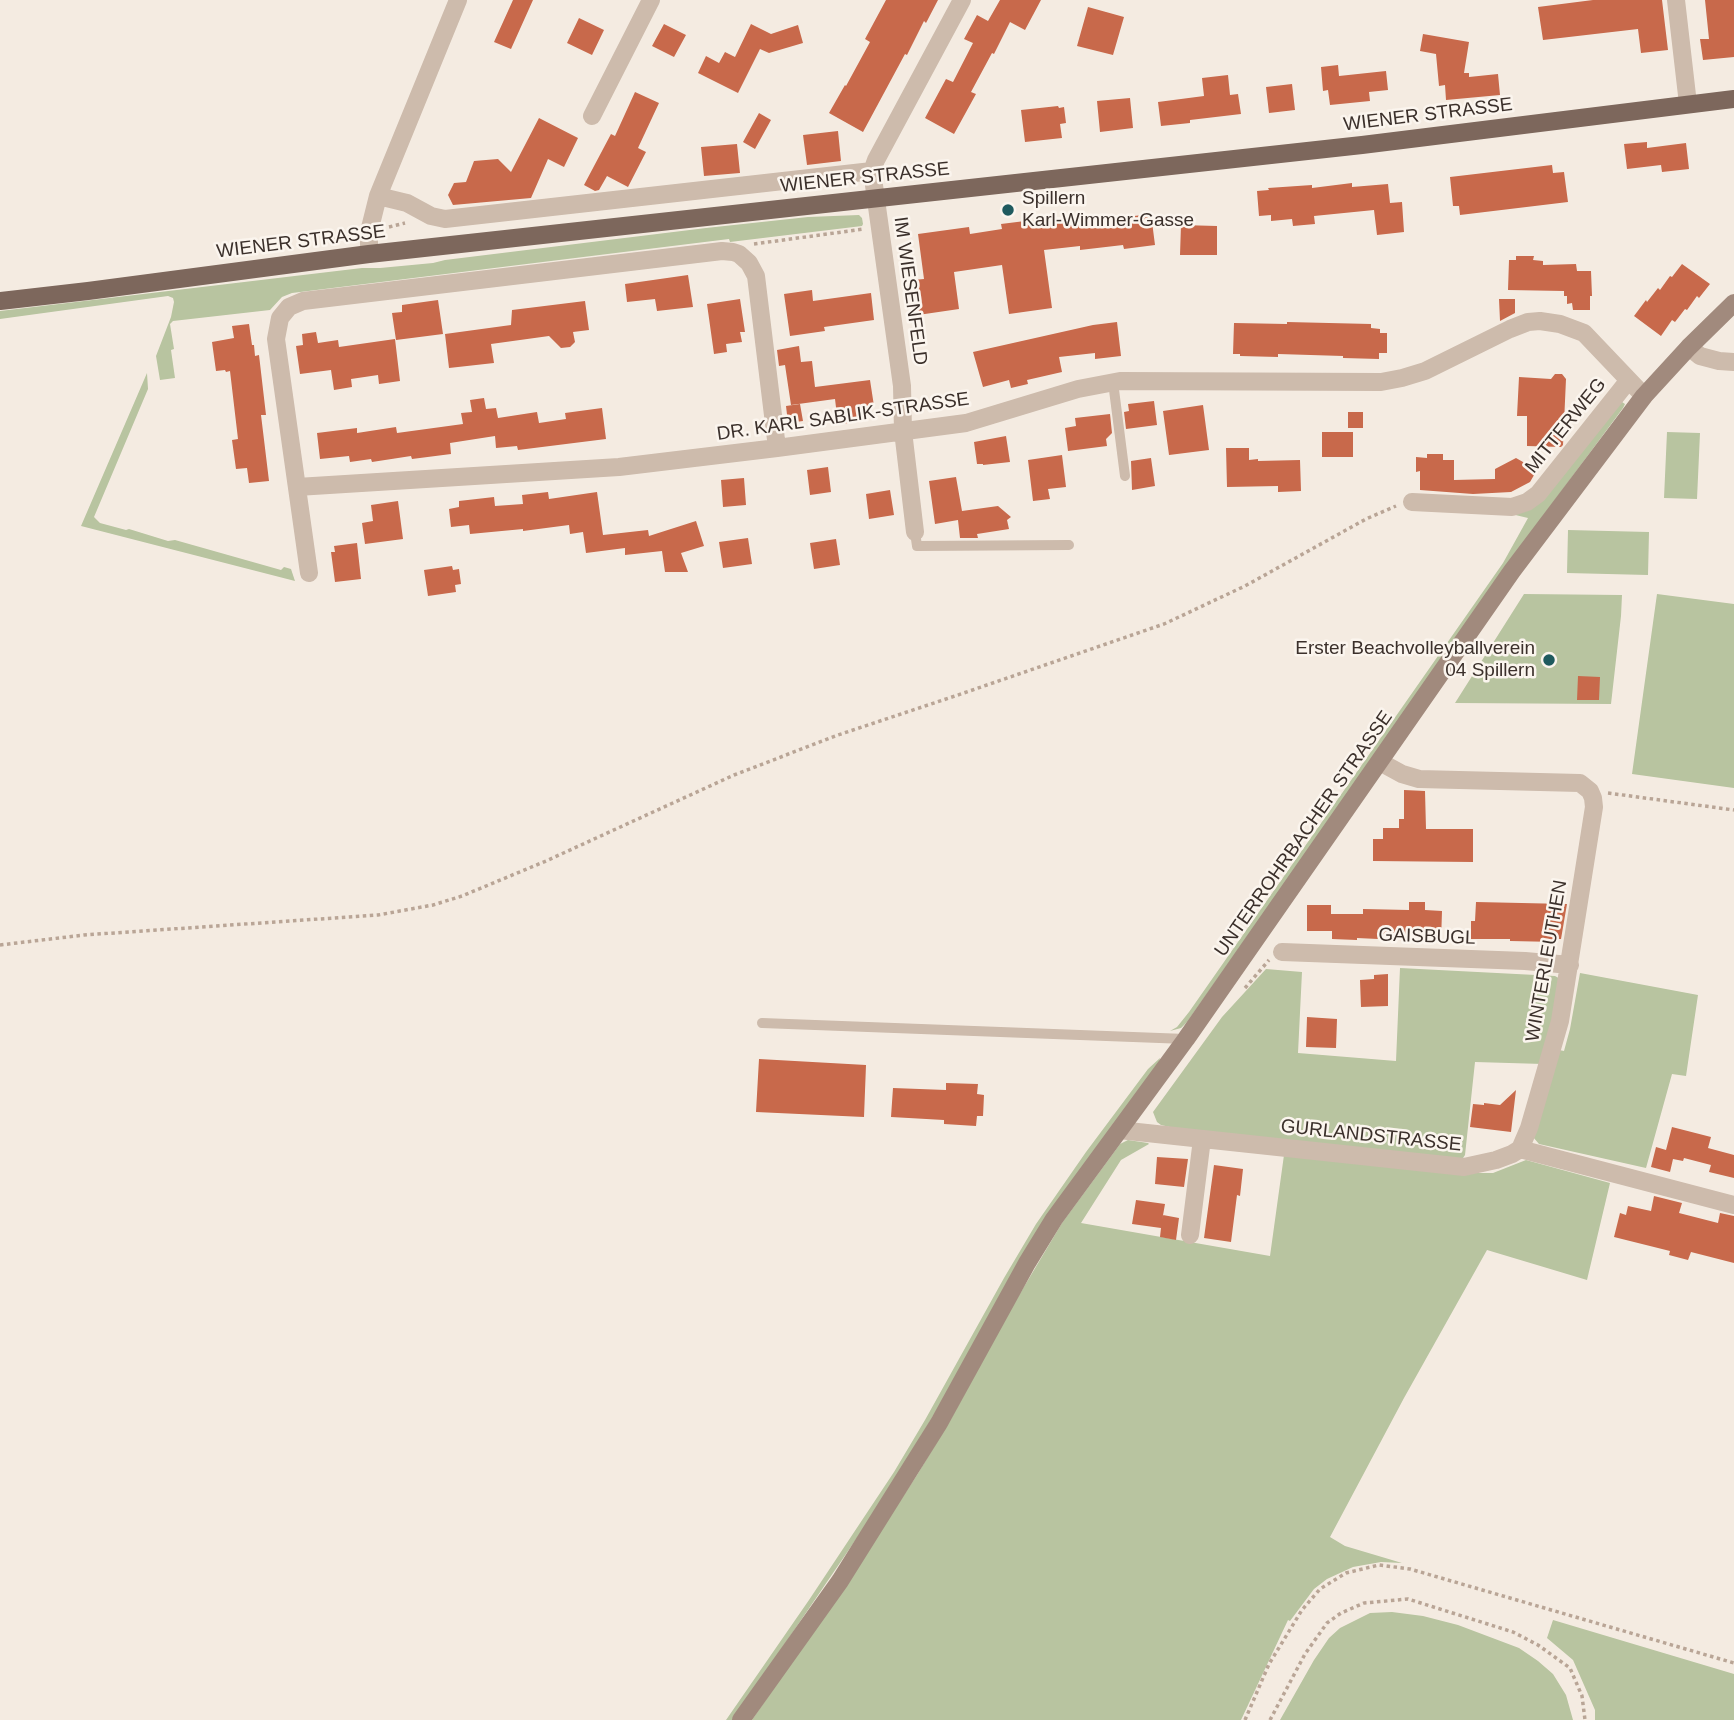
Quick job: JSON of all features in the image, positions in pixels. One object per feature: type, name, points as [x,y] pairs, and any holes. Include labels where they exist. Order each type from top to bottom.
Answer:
[{"type":"main road","name":"WIENER STRASSE","points":[[0,302],[369,254],[1362,145],[1734,99]]},
{"type":"main road","name":"UNTERROHRBACHER STRASSE","points":[[741,1720],[840,1581],[939,1423],[1054,1219],[1186,1039],[1513,571],[1644,396],[1734,303]]},
{"type":"street","points":[[369,254],[370,224],[378,196],[458,0]]},
{"type":"street","points":[[592,116],[650,0]]},
{"type":"street","points":[[872,172],[962,0]]},
{"type":"street","points":[[1676,0],[1688,104]]},
{"type":"street","name":"WIENER STRASSE","points":[[378,196],[407,203],[431,216],[445,219],[872,172]]},
{"type":"street","name":"IM WIESENFELD","points":[[872,172],[902,386],[915,532]]},
{"type":"street","points":[[309,573],[276,339],[280,318],[289,307],[303,301],[722,251],[738,254],[753,269],[758,285],[777,448]]},
{"type":"street","name":"DR. KARL SABLIK-STRASSE","points":[[297,487],[620,467],[777,448],[974,421],[1068,392],[1113,382],[1381,382],[1425,371],[1528,322],[1540,321],[1560,324],[1584,333],[1644,396]]},
{"type":"street","points":[[1689,347],[1700,356],[1734,362]]},
{"type":"street","name":"MITTERWEG","points":[[1412,502],[1512,507],[1527,502],[1538,494],[1628,381]]},
{"type":"street","points":[[1380,762],[1402,774],[1419,779],[1585,787]]},
{"type":"street","name":"WINTERLEUTHEN","points":[[1520,1149],[1555,1044],[1566,995],[1594,807],[1585,787]]},
{"type":"street","name":"GAISBUGL","points":[[1282,952],[1570,965]]},
{"type":"street","name":"GURLANDSTRASSE","points":[[1119,1130],[1464,1167],[1496,1160],[1520,1149]]},
{"type":"street","points":[[1190,1236],[1202,1139]]},
{"type":"street","points":[[1520,1149],[1734,1205]]},
{"type":"lane","points":[[1113,382],[1125,476]]},
{"type":"lane","points":[[915,532],[917,546],[1069,545]]},
{"type":"lane","points":[[762,1023],[1186,1039]]},
{"type":"path","points":[[738,254],[741,246],[880,226]]},
{"type":"path","points":[[0,945],[84,935],[368,916],[453,899],[546,861],[734,775],[825,740],[1164,624],[1245,586],[1366,519],[1412,502]]},
{"type":"path","points":[[1585,787],[1734,810]]},
{"type":"path","points":[[1245,1720],[1269,1664],[1302,1610],[1320,1589],[1346,1573],[1379,1565],[1410,1569],[1734,1663]]},
{"type":"path","points":[[1270,1720],[1305,1654],[1327,1623],[1341,1613],[1364,1603],[1408,1599],[1513,1632],[1538,1645],[1570,1668],[1582,1696],[1585,1720]]},
{"type":"green space","points":[[859,215],[862,218],[862,226],[730,242],[729,239],[292,293],[282,297],[270,310],[173,321],[170,324],[175,378],[160,380],[156,356],[174,302],[173,298],[168,296],[0,319],[0,311],[362,268],[433,263],[706,228],[808,217]]},
{"type":"green space","points":[[147,373],[148,389],[94,517],[100,523],[126,530],[168,541],[175,540],[281,570],[284,567],[291,569],[295,581],[81,526]]},
{"type":"green space","points":[[1622,402],[1625,404],[1623,408],[1543,516],[1187,1022],[1181,1028],[1170,1031],[1177,1027],[1189,1012],[1503,563],[1528,518],[1507,513]]},
{"type":"green space","points":[[1667,432],[1700,433],[1697,499],[1664,498]]},
{"type":"green space","points":[[1568,530],[1649,532],[1648,575],[1567,573]]},
{"type":"green space","name":"Erster Beachvolleyballverein 04 Spillern","points":[[1524,594],[1622,595],[1611,704],[1455,703]]},
{"type":"green space","points":[[1657,594],[1734,604],[1734,788],[1632,774]]},
{"type":"green space","points":[[1400,968],[1555,976],[1562,980],[1543,1064],[1475,1062],[1465,1155],[1461,1161],[1174,1128],[1157,1122],[1153,1112],[1222,1017],[1266,969],[1302,972],[1298,1053],[1396,1061]]},
{"type":"green space","points":[[1580,973],[1698,995],[1686,1076],[1672,1074],[1646,1168],[1539,1144],[1533,1137],[1559,1050],[1564,1051]]},
{"type":"green space","points":[[1160,1058],[956,1378],[880,1504],[733,1720],[726,1720],[894,1472],[1036,1224],[1148,1069]]},
{"type":"green space","points":[[1128,1140],[1149,1144],[1121,1160],[1081,1223],[1270,1256],[1284,1155],[1466,1173],[1493,1173],[1526,1160],[1610,1183],[1587,1280],[1487,1250],[1330,1537],[1345,1546],[1402,1563],[1381,1562],[1353,1567],[1327,1579],[1314,1589],[1290,1621],[1288,1620],[1241,1720],[752,1720],[917,1475],[1062,1223],[1120,1144]]},
{"type":"green space","points":[[1392,1612],[1458,1625],[1519,1648],[1553,1674],[1566,1695],[1573,1720],[1280,1720],[1329,1638],[1340,1628],[1370,1613]]},
{"type":"green space","points":[[1553,1620],[1734,1674],[1734,1720],[1595,1720],[1595,1710],[1573,1660],[1547,1638]]},
{"type":"building","points":[[513,0],[533,0],[511,49],[494,42]]},
{"type":"building","points":[[886,0],[938,0],[863,132],[829,113],[870,42],[865,39]]},
{"type":"building","points":[[1000,0],[1041,0],[1025,30],[1010,22],[971,92],[976,94],[954,134],[925,118],[946,79],[953,82],[973,43],[964,39],[977,15],[988,21]]},
{"type":"building","points":[[1593,0],[1662,0],[1668,50],[1641,53],[1638,29],[1543,40],[1538,7]]},
{"type":"building","points":[[1705,0],[1734,0],[1734,57],[1703,60],[1700,39],[1709,39]]},
{"type":"building","points":[[1088,7],[1124,17],[1113,55],[1077,46]]},
{"type":"building","points":[[579,18],[604,30],[592,55],[567,43]]},
{"type":"building","points":[[664,24],[686,35],[674,57],[652,46]]},
{"type":"building","points":[[751,24],[771,34],[798,25],[803,43],[769,53],[760,49],[738,93],[698,73],[706,56],[719,63],[725,52],[735,57]]},
{"type":"building","points":[[1423,34],[1469,42],[1464,73],[1469,73],[1469,77],[1498,74],[1500,95],[1446,100],[1445,85],[1439,86],[1436,54],[1420,51]]},
{"type":"building","points":[[1338,65],[1339,76],[1386,71],[1388,90],[1369,92],[1370,101],[1330,105],[1328,90],[1323,91],[1321,67]]},
{"type":"building","points":[[1228,75],[1230,95],[1238,94],[1241,114],[1161,126],[1158,102],[1204,96],[1202,78]]},
{"type":"building","points":[[1292,84],[1295,110],[1269,113],[1266,87]]},
{"type":"building","points":[[635,92],[659,103],[638,148],[646,152],[628,187],[607,176],[599,190],[595,191],[584,185],[611,134],[615,136]]},
{"type":"building","points":[[1130,98],[1133,128],[1100,132],[1097,101]]},
{"type":"building","points":[[1064,107],[1066,123],[1060,124],[1062,138],[1025,142],[1021,110]]},
{"type":"building","points":[[759,113],[771,120],[755,149],[743,142]]},
{"type":"building","points":[[539,118],[578,138],[564,167],[548,159],[531,198],[453,205],[448,195],[454,183],[466,182],[474,161],[498,159],[511,172]]},
{"type":"building","points":[[838,131],[841,161],[807,165],[803,135]]},
{"type":"building","points":[[1647,142],[1647,148],[1686,143],[1689,169],[1662,172],[1661,165],[1627,169],[1624,144]]},
{"type":"building","points":[[737,144],[740,173],[704,176],[701,147]]},
{"type":"building","points":[[1552,165],[1553,173],[1564,172],[1568,202],[1460,215],[1459,206],[1453,206],[1450,177]]},
{"type":"building","points":[[1352,183],[1352,187],[1388,184],[1390,203],[1402,202],[1404,232],[1377,235],[1374,210],[1314,216],[1315,224],[1293,226],[1292,219],[1271,221],[1271,215],[1259,216],[1257,191]]},
{"type":"building","points":[[1151,214],[1155,245],[1124,249],[1123,245],[1080,250],[1080,246],[1044,250],[1052,308],[1009,314],[1002,265],[954,272],[959,309],[918,315],[913,280],[924,279],[918,234],[969,227],[970,234],[1002,229],[1001,224],[1033,220],[1034,223],[1100,216],[1100,220]]},
{"type":"building","points":[[1181,225],[1217,226],[1217,255],[1180,255]]},
{"type":"building","points":[[1516,256],[1534,256],[1533,260],[1543,261],[1543,265],[1576,264],[1577,271],[1591,271],[1590,310],[1573,310],[1572,303],[1567,304],[1564,291],[1508,290],[1509,260],[1516,260]]},
{"type":"building","points":[[1682,264],[1710,284],[1675,322],[1672,320],[1661,336],[1634,316]]},
{"type":"building","points":[[688,275],[693,307],[657,311],[655,299],[627,302],[625,284]]},
{"type":"building","points":[[812,290],[813,301],[871,293],[874,320],[824,327],[825,331],[790,336],[784,294]]},
{"type":"building","points":[[740,299],[745,332],[740,332],[742,342],[726,344],[727,352],[714,354],[707,304]]},
{"type":"building","points":[[1499,299],[1515,299],[1515,313],[1500,321]]},
{"type":"building","points":[[438,300],[443,334],[396,340],[392,313],[402,312],[402,305]]},
{"type":"building","points":[[585,301],[589,330],[573,332],[575,342],[570,347],[561,348],[549,336],[491,344],[494,363],[449,368],[445,334],[511,325],[512,310]]},
{"type":"building","points":[[1117,322],[1121,356],[1095,359],[1095,353],[1059,357],[1062,372],[1027,380],[1028,384],[1011,388],[1009,380],[983,387],[973,352]]},
{"type":"building","points":[[1234,323],[1371,324],[1371,328],[1387,333],[1387,353],[1379,353],[1379,359],[1233,354]]},
{"type":"building","points":[[249,324],[255,356],[259,355],[266,415],[261,415],[269,481],[249,483],[247,468],[236,469],[232,440],[238,439],[230,371],[216,371],[212,342],[234,338],[232,326]]},
{"type":"building","points":[[316,332],[318,343],[338,340],[339,347],[395,339],[400,381],[379,384],[378,375],[351,379],[352,387],[334,390],[331,370],[300,374],[296,346],[303,345],[302,334]]},
{"type":"building","points":[[799,346],[801,362],[812,361],[815,387],[870,380],[874,406],[858,408],[860,422],[838,424],[835,399],[791,405],[785,365],[779,366],[777,350]]},
{"type":"building","points":[[1555,374],[1562,374],[1566,379],[1563,445],[1527,446],[1527,416],[1517,416],[1519,377],[1551,379]]},
{"type":"building","points":[[484,398],[486,409],[496,408],[498,418],[537,412],[539,423],[566,419],[565,413],[602,408],[606,439],[518,450],[517,446],[496,448],[495,436],[450,443],[451,454],[372,462],[371,459],[350,462],[349,456],[320,459],[317,433],[357,428],[357,433],[396,427],[397,433],[463,424],[461,413],[472,412],[470,400]]},
{"type":"building","points":[[1154,401],[1157,425],[1126,429],[1124,412],[1129,411],[1128,404]]},
{"type":"building","points":[[800,404],[803,421],[788,423],[786,406]]},
{"type":"building","points":[[1203,405],[1209,450],[1169,455],[1163,411]]},
{"type":"building","points":[[1348,412],[1363,412],[1363,428],[1348,428]]},
{"type":"building","points":[[1110,414],[1112,433],[1106,439],[1107,446],[1068,451],[1065,428],[1076,426],[1075,418]]},
{"type":"building","points":[[1322,432],[1353,432],[1353,457],[1322,457]]},
{"type":"building","points":[[1006,436],[1010,462],[977,464],[974,442]]},
{"type":"building","points":[[1226,448],[1249,448],[1249,460],[1300,460],[1301,491],[1278,492],[1278,486],[1227,487]]},
{"type":"building","points":[[1427,454],[1443,454],[1443,460],[1454,460],[1454,480],[1495,479],[1495,469],[1516,458],[1537,470],[1530,482],[1511,492],[1473,494],[1420,490],[1420,471],[1416,472],[1416,457],[1427,458]]},
{"type":"building","points":[[1062,455],[1066,487],[1048,489],[1050,499],[1033,501],[1028,460]]},
{"type":"building","points":[[1151,458],[1155,486],[1132,490],[1131,461]]},
{"type":"building","points":[[828,467],[831,492],[810,495],[807,470]]},
{"type":"building","points":[[956,477],[962,511],[998,506],[1011,517],[1007,520],[1009,529],[977,534],[978,538],[960,538],[958,520],[935,524],[929,481]]},
{"type":"building","points":[[744,478],[746,505],[723,507],[721,480]]},
{"type":"building","points":[[890,490],[894,515],[869,519],[866,494]]},
{"type":"building","points":[[548,492],[549,499],[597,492],[603,535],[648,530],[649,536],[696,521],[704,546],[681,553],[688,572],[665,572],[662,551],[625,555],[625,548],[586,553],[583,532],[570,534],[569,525],[470,534],[469,525],[451,527],[449,509],[459,507],[459,501],[494,497],[495,506],[523,504],[522,495]]},
{"type":"building","points":[[398,501],[403,539],[365,544],[362,523],[373,521],[371,505]]},
{"type":"building","points":[[748,538],[752,564],[723,568],[719,542]]},
{"type":"building","points":[[836,539],[840,565],[814,569],[810,543]]},
{"type":"building","points":[[357,543],[361,579],[335,582],[331,552],[335,552],[334,546]]},
{"type":"building","points":[[452,566],[453,570],[459,569],[461,584],[455,585],[456,592],[428,596],[424,570]]},
{"type":"building","points":[[1578,676],[1600,677],[1599,700],[1577,700]]},
{"type":"building","points":[[1404,790],[1425,791],[1426,829],[1473,829],[1473,862],[1373,861],[1373,839],[1383,839],[1383,828],[1399,828],[1399,819],[1404,819]]},
{"type":"building","points":[[1409,902],[1425,902],[1425,910],[1442,911],[1441,942],[1332,939],[1332,931],[1307,931],[1307,905],[1331,905],[1331,914],[1363,914],[1363,909],[1409,910]]},
{"type":"building","points":[[1476,902],[1567,904],[1561,939],[1557,939],[1557,942],[1471,939],[1471,921],[1475,921]]},
{"type":"building","points":[[1388,974],[1388,1006],[1361,1007],[1360,980]]},
{"type":"building","points":[[1307,1017],[1337,1019],[1336,1048],[1306,1047]]},
{"type":"building","points":[[759,1059],[866,1065],[864,1117],[756,1112]]},
{"type":"building","points":[[946,1083],[978,1084],[977,1094],[984,1095],[983,1116],[977,1116],[976,1126],[944,1124],[944,1120],[891,1117],[893,1088],[946,1090]]},
{"type":"building","points":[[1516,1090],[1511,1132],[1470,1127],[1473,1104],[1500,1105]]},
{"type":"building","points":[[1672,1127],[1711,1137],[1708,1148],[1734,1155],[1734,1178],[1709,1172],[1711,1165],[1684,1158],[1683,1161],[1673,1159],[1670,1172],[1651,1167],[1656,1147],[1666,1150]]},
{"type":"building","points":[[1157,1157],[1188,1159],[1184,1187],[1155,1184]]},
{"type":"building","points":[[1214,1165],[1243,1169],[1231,1242],[1204,1238]]},
{"type":"building","points":[[1654,1196],[1682,1203],[1679,1213],[1718,1223],[1720,1213],[1734,1216],[1734,1263],[1691,1252],[1688,1260],[1669,1255],[1670,1251],[1614,1237],[1620,1213],[1626,1215],[1628,1206],[1651,1211]]},
{"type":"building","points":[[1136,1200],[1165,1204],[1163,1215],[1179,1218],[1176,1240],[1160,1237],[1161,1228],[1132,1224]]},
{"type":"place","name":"Spillern Karl-Wimmer-Gasse","points":[[1008,210]]},
{"type":"place","name":"Erster Beachvolleyballverein 04 Spillern","points":[[1549,660]]}]
